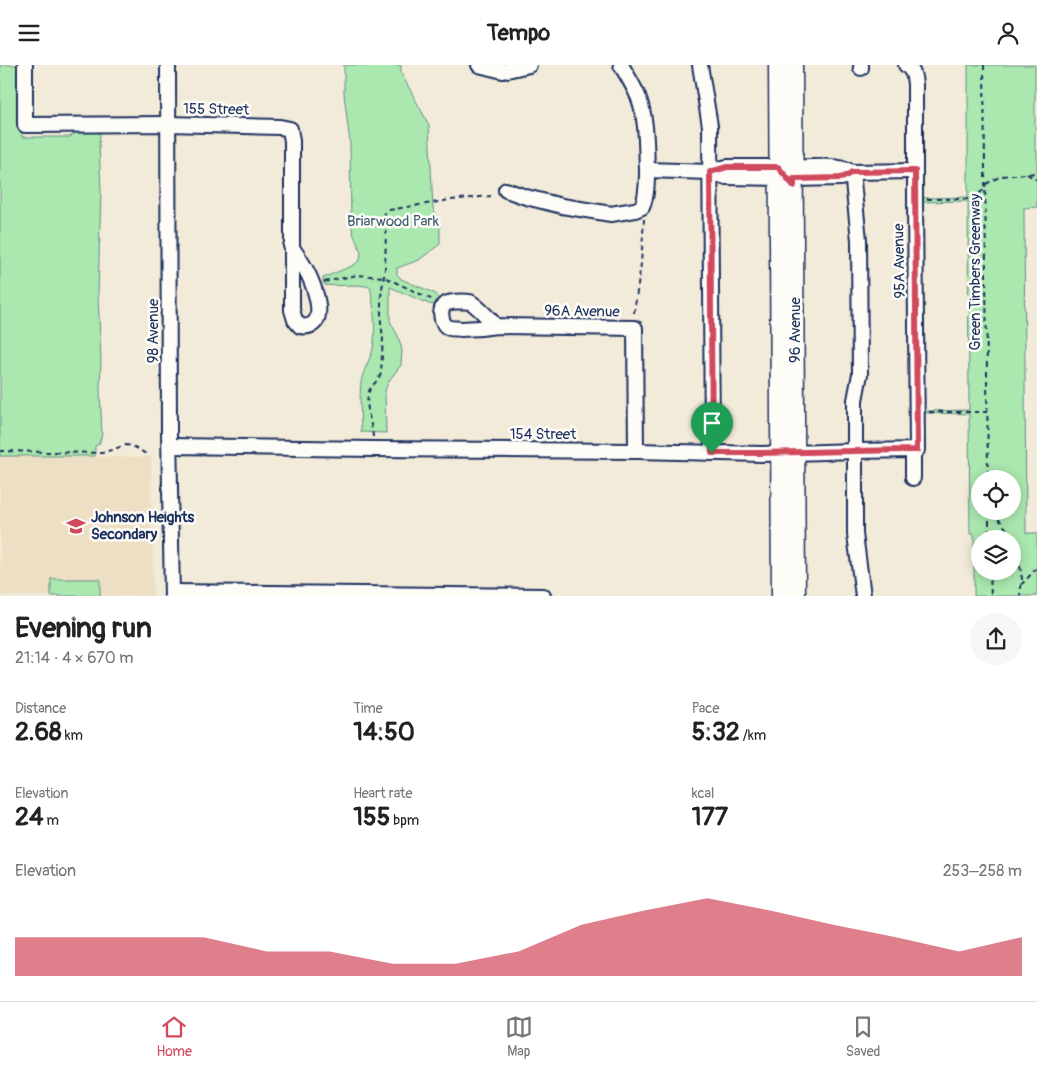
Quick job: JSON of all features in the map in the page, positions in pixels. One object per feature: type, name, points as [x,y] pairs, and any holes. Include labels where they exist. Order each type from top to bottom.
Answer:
[{"type":"main road","name":"96 Avenue","points":[[778,65],[788,175]]},
{"type":"main road","name":"96 Avenue","points":[[781,596],[788,453],[788,175],[793,65]]},
{"type":"main road","name":"96 Avenue","points":[[788,453],[796,596]]},
{"type":"street","name":"155 Street","points":[[25,65],[25,125],[168,124],[280,127],[290,129],[292,141],[292,246],[292,309],[295,320],[300,326],[307,327],[316,322],[319,314],[316,293],[307,271],[292,246]]},
{"type":"street","name":"98 Avenue","points":[[168,65],[172,594]]},
{"type":"street","points":[[479,65],[503,71],[529,65]]},
{"type":"street","points":[[506,190],[526,197],[611,214],[638,209],[643,205],[647,181],[644,120],[637,95],[621,65]]},
{"type":"street","points":[[700,65],[710,117],[712,453]]},
{"type":"street","name":"95A Avenue","points":[[909,69],[915,84],[915,450],[913,478]]},
{"type":"street","points":[[647,170],[710,172],[727,167],[788,175],[840,178],[852,172],[915,171]]},
{"type":"street","points":[[852,172],[859,249],[860,374],[855,400],[855,534],[863,596]]},
{"type":"street","name":"96A Avenue","points":[[496,326],[635,328],[636,451]]},
{"type":"street","name":"154 Street","points":[[170,446],[712,453],[915,450]]},
{"type":"street","points":[[172,594],[543,596]]},
{"type":"path","name":"Green Timbers Greenway","points":[[984,65],[988,470]]},
{"type":"path","points":[[985,184],[1000,176],[1037,173]]},
{"type":"path","points":[[1028,175],[1037,180]]},
{"type":"path","points":[[922,200],[970,199],[976,197],[986,188]]},
{"type":"path","points":[[374,440],[368,411],[368,400],[370,389],[380,378],[381,373],[384,337],[381,324],[380,297],[384,277],[386,245],[384,217],[389,209],[491,196]]},
{"type":"path","points":[[634,313],[641,264],[644,217]]},
{"type":"path","points":[[319,283],[357,275],[384,277],[435,300]]},
{"type":"path","points":[[924,412],[987,412]]},
{"type":"path","points":[[0,451],[102,453],[126,445],[133,446],[146,453]]},
{"type":"path","points":[[1000,520],[1016,542],[1022,579],[1020,596]]},
{"type":"path","points":[[1021,585],[1037,568]]},
{"type":"path","points":[[990,580],[991,596]]},
{"type":"shaded area","name":"Johnson Heights Secondary","points":[[0,456],[151,457],[153,596],[0,596]]},
{"type":"green space","points":[[0,65],[22,65],[22,137],[70,137],[77,131],[98,130],[100,135],[101,191],[98,294],[102,434],[99,444],[95,446],[95,456],[0,456]]},
{"type":"green space","name":"Briarwood Park","points":[[344,65],[401,65],[401,73],[429,125],[433,208],[440,225],[440,244],[419,260],[397,268],[397,274],[401,279],[436,294],[438,299],[436,305],[429,304],[390,287],[390,321],[398,336],[402,350],[401,365],[388,382],[385,391],[386,433],[361,432],[361,382],[374,342],[373,301],[370,287],[359,285],[325,285],[323,282],[323,278],[354,265],[360,260],[361,252],[351,223],[350,143],[344,94]]},
{"type":"green space","points":[[968,65],[1035,65],[1037,207],[1024,208],[1026,533],[1037,533],[1037,596],[974,596],[974,580],[1021,580],[1021,530],[971,530],[970,534],[969,414],[923,413],[923,411],[969,410],[968,201],[922,202],[922,198],[968,197]]},
{"type":"green space","points":[[51,579],[100,579],[100,596],[51,596]]},
{"type":"place","name":"Johnson Heights Secondary","points":[[76,526]]},
{"type":"route","points":[[727,167],[778,167],[794,186],[794,179],[840,178],[852,172],[915,171],[917,450],[766,454],[712,453],[710,172],[727,167]]}]
